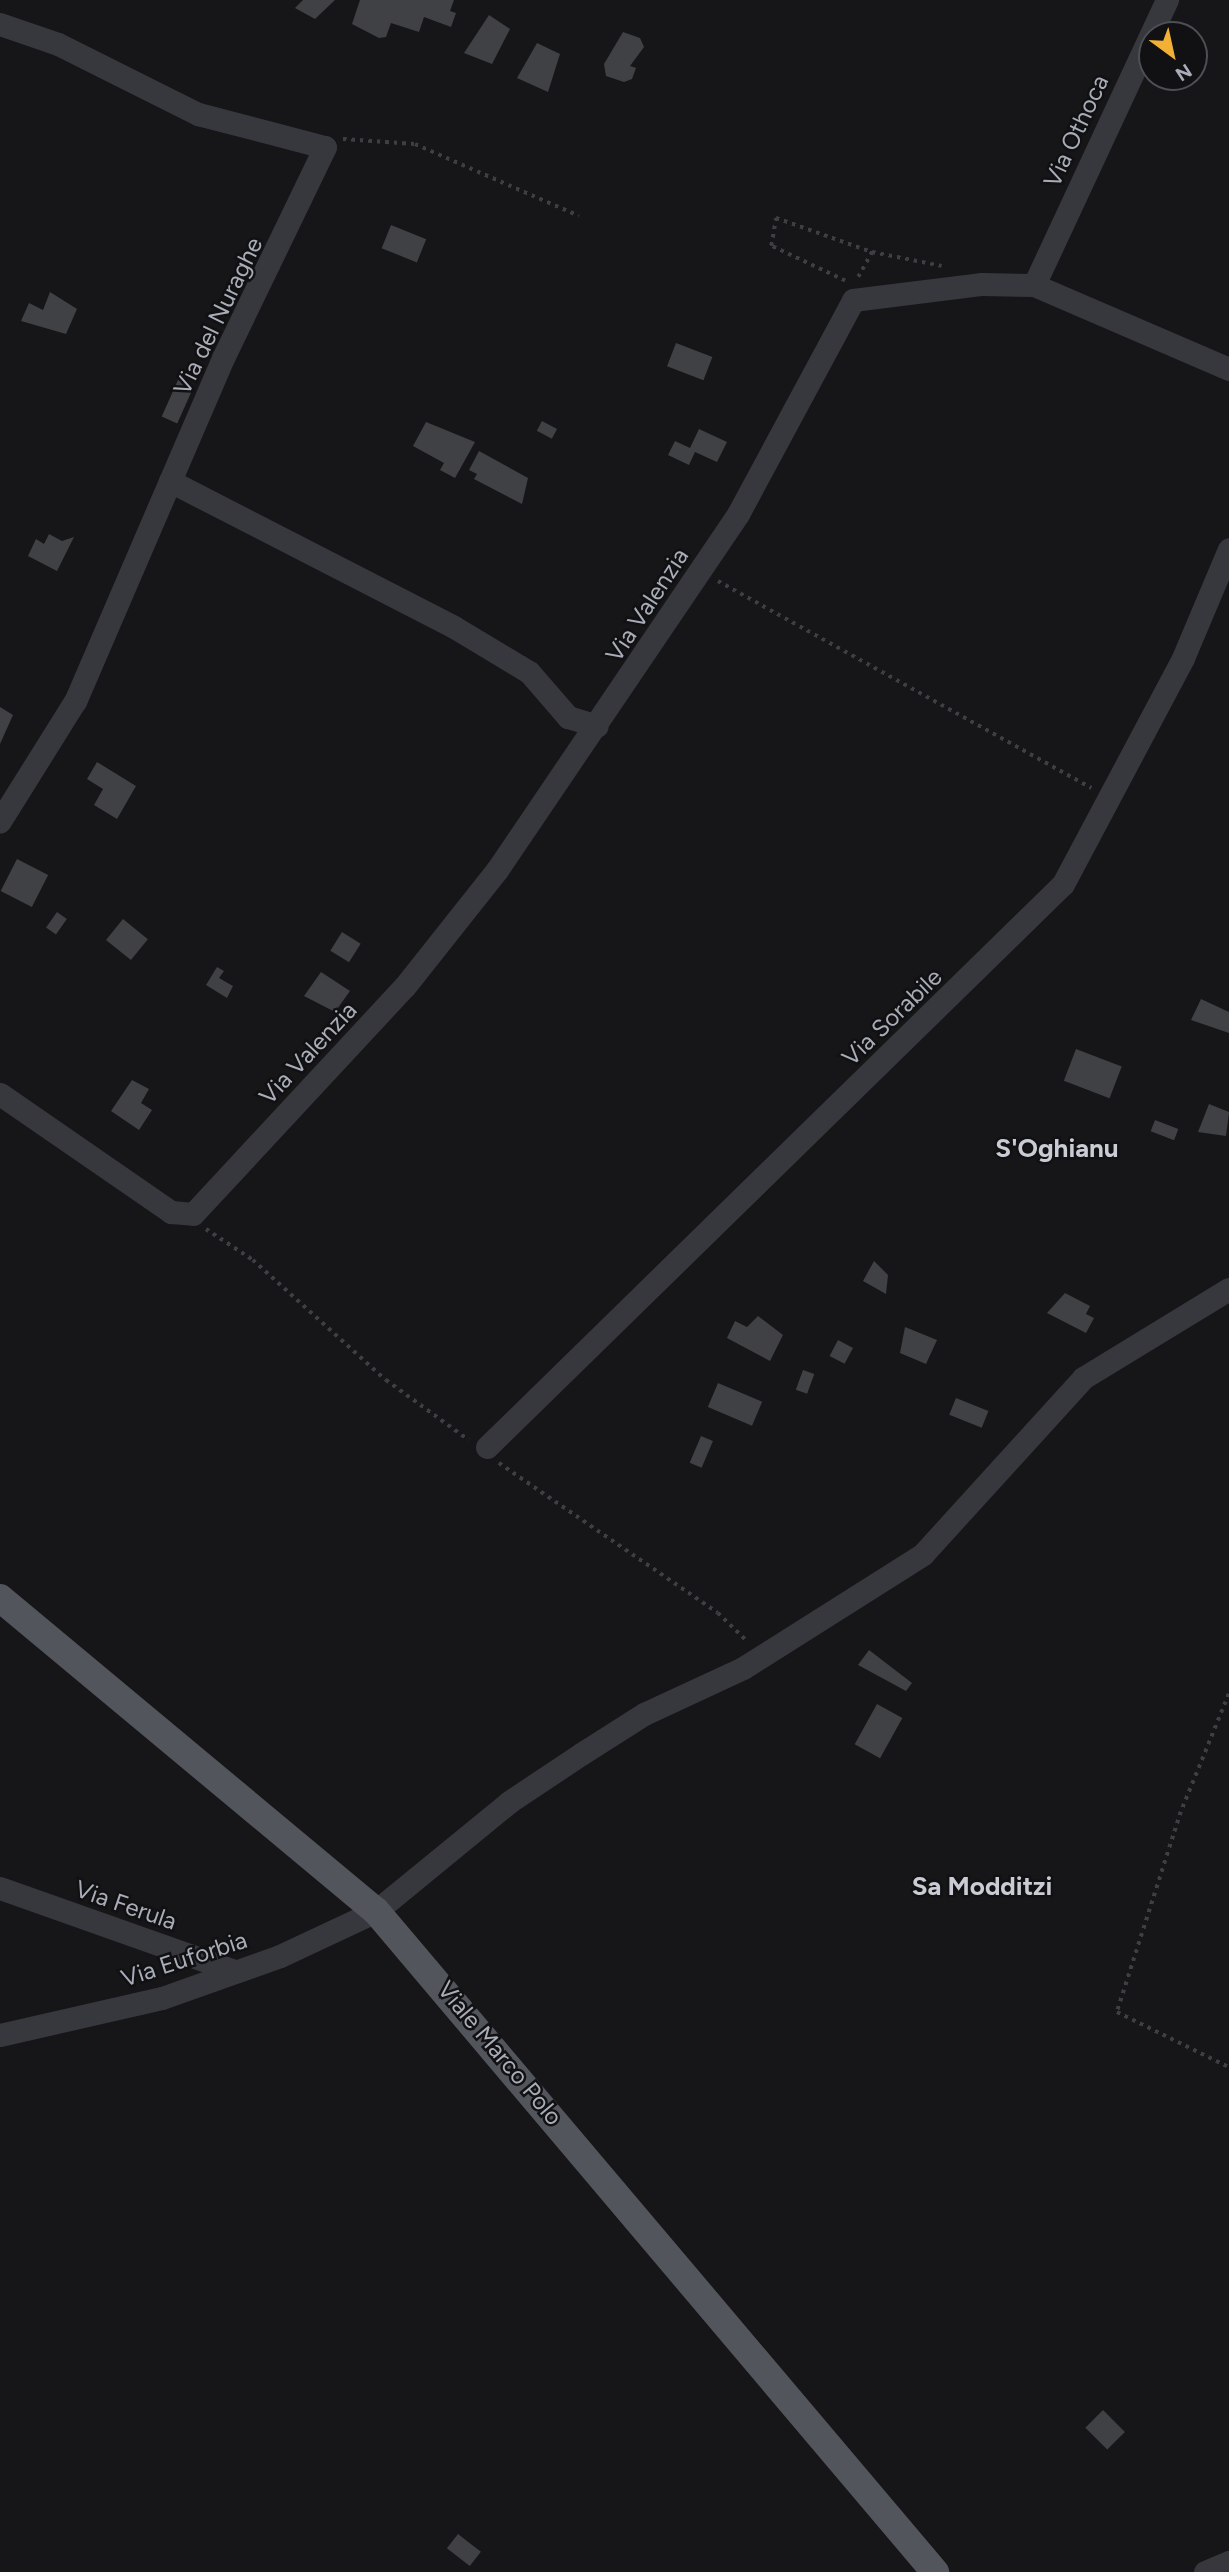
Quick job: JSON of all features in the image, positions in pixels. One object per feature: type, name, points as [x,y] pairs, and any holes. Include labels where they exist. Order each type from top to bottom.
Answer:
[{"type":"main road","name":"Viale Marco Polo","points":[[0,1598],[376,1911],[935,2572]]},
{"type":"street","name":"Via Othoca","points":[[1034,285],[1167,0]]},
{"type":"street","points":[[0,24],[58,44],[198,114],[325,147]]},
{"type":"street","name":"Via del Nuraghe","points":[[0,821],[75,701],[170,481],[325,147]]},
{"type":"street","name":"Via Valenzia","points":[[0,1094],[171,1212],[193,1214],[405,986],[597,726],[701,572],[853,300],[982,284],[1034,285],[1229,369]]},
{"type":"street","points":[[170,481],[454,627],[528,673],[568,717],[597,726]]},
{"type":"street","name":"Via Sorabile","points":[[486,1447],[1063,884],[1183,658],[1229,549]]},
{"type":"street","name":"Via Euforbia","points":[[0,2035],[162,1998],[235,1971],[376,1911],[509,1802],[581,1754],[644,1714],[752,1663],[923,1554],[1083,1378],[1229,1289]]},
{"type":"street","name":"Via Ferula","points":[[0,1888],[235,1971]]},
{"type":"street","points":[[1205,2572],[1229,2562]]},
{"type":"path","points":[[325,147],[350,136],[415,144],[579,216]]},
{"type":"path","points":[[872,252],[853,286],[789,258],[771,246],[771,233],[776,218],[786,216],[872,252],[948,267]]},
{"type":"path","points":[[701,572],[1109,797]]},
{"type":"path","points":[[1229,1694],[1181,1812],[1117,2012],[1229,2067]]},
{"type":"building","points":[[303,0],[335,0],[315,19],[295,8]]},
{"type":"building","points":[[360,0],[454,0],[450,11],[456,13],[451,27],[424,17],[419,32],[391,23],[386,37],[379,38],[352,24]]},
{"type":"building","points":[[489,15],[510,29],[492,64],[464,53]]},
{"type":"building","points":[[623,32],[640,38],[644,47],[630,66],[636,68],[632,79],[624,82],[606,76],[604,64]]},
{"type":"building","points":[[537,43],[560,54],[548,92],[517,78]]},
{"type":"building","points":[[391,225],[426,239],[417,262],[382,248]]},
{"type":"building","points":[[50,292],[77,309],[66,334],[21,321],[29,303],[43,310]]},
{"type":"building","points":[[676,343],[712,357],[703,380],[667,366]]},
{"type":"building","points":[[178,380],[194,387],[177,423],[162,417]]},
{"type":"building","points":[[542,421],[557,429],[552,439],[537,431]]},
{"type":"building","points":[[426,422],[475,442],[455,478],[440,470],[444,463],[413,446]]},
{"type":"building","points":[[699,429],[727,442],[717,462],[695,452],[689,465],[668,455],[675,441],[690,448]]},
{"type":"building","points":[[479,451],[528,478],[522,504],[474,479],[477,474],[469,470]]},
{"type":"building","points":[[49,534],[62,541],[74,537],[57,571],[28,556],[36,539],[44,544]]},
{"type":"building","points":[[0,707],[13,715],[0,744]]},
{"type":"building","points":[[97,762],[136,786],[117,819],[94,805],[103,789],[87,779]]},
{"type":"building","points":[[17,859],[48,875],[32,907],[1,891]]},
{"type":"building","points":[[57,912],[67,919],[56,934],[46,928]]},
{"type":"building","points":[[123,919],[148,939],[131,960],[106,940]]},
{"type":"building","points":[[342,932],[361,944],[349,962],[330,951]]},
{"type":"building","points":[[217,967],[224,971],[219,978],[233,986],[227,998],[206,985]]},
{"type":"building","points":[[321,972],[350,991],[335,1012],[304,996]]},
{"type":"building","points":[[1201,999],[1229,1012],[1229,1033],[1191,1020]]},
{"type":"building","points":[[1076,1049],[1122,1067],[1110,1098],[1064,1081]]},
{"type":"building","points":[[132,1080],[149,1089],[141,1103],[152,1110],[139,1130],[111,1111]]},
{"type":"building","points":[[1209,1104],[1229,1112],[1226,1136],[1198,1132]]},
{"type":"building","points":[[1155,1120],[1178,1129],[1174,1140],[1151,1131]]},
{"type":"building","points":[[874,1261],[888,1275],[886,1294],[863,1281]]},
{"type":"building","points":[[1065,1293],[1090,1306],[1086,1314],[1094,1318],[1086,1333],[1047,1313]]},
{"type":"building","points":[[758,1316],[783,1335],[770,1361],[727,1338],[735,1321],[747,1327]]},
{"type":"building","points":[[905,1327],[937,1340],[926,1364],[900,1353]]},
{"type":"building","points":[[838,1340],[853,1348],[845,1364],[830,1356]]},
{"type":"building","points":[[803,1370],[814,1374],[807,1394],[796,1390]]},
{"type":"building","points":[[718,1383],[762,1402],[752,1426],[708,1407]]},
{"type":"building","points":[[956,1398],[988,1411],[982,1428],[949,1415]]},
{"type":"building","points":[[701,1436],[713,1441],[702,1468],[690,1463]]},
{"type":"building","points":[[869,1650],[912,1683],[906,1691],[858,1665]]},
{"type":"building","points":[[877,1704],[902,1718],[880,1758],[855,1744]]},
{"type":"building","points":[[1103,2410],[1125,2432],[1107,2450],[1085,2428]]},
{"type":"building","points":[[458,2534],[481,2552],[470,2566],[447,2548]]},
{"type":"district","name":"S'Oghianu","points":[[1057,1149]]},
{"type":"district","name":"Sa Modditzi","points":[[982,1887]]}]
